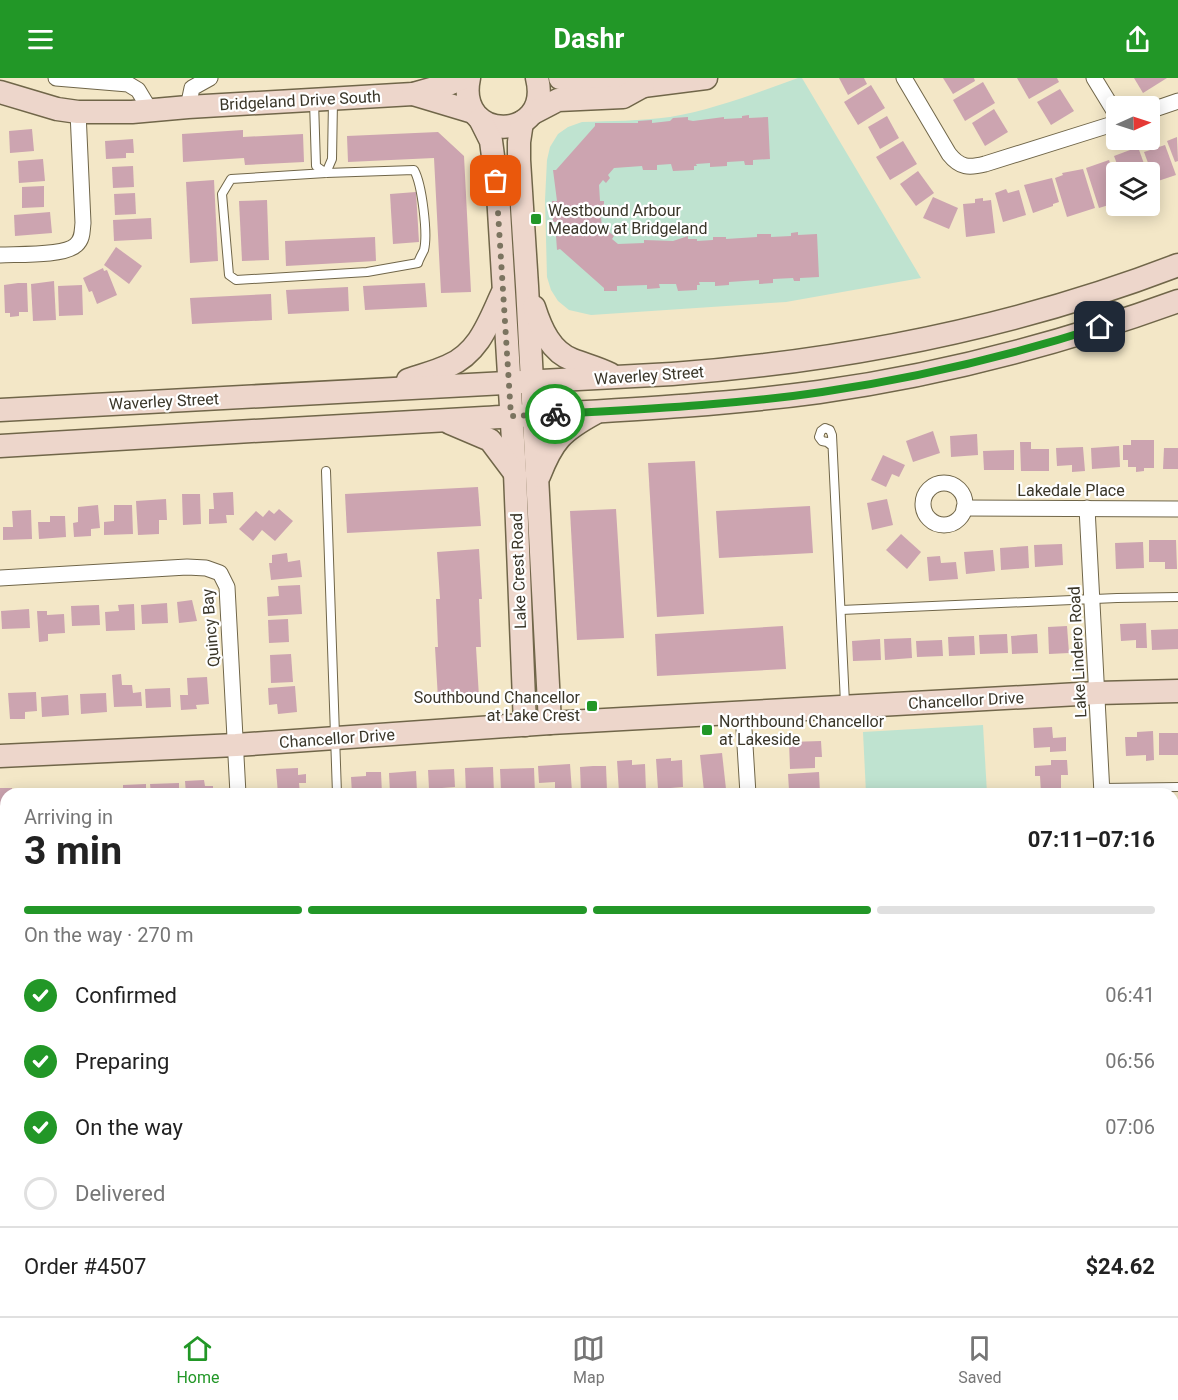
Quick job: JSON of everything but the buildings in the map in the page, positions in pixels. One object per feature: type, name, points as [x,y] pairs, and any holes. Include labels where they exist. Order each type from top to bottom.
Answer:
[{"type":"street","points":[[56,78],[128,84],[138,90],[150,110]]},
{"type":"street","name":"Bridgeland Drive South","points":[[188,107],[192,88],[210,78]]},
{"type":"street","name":"Bridgeland Drive South","points":[[0,92],[57,109],[78,112],[150,110],[324,99],[411,86],[449,84],[463,78]]},
{"type":"street","points":[[469,78],[468,97],[488,134],[494,158],[504,290],[520,382],[522,416]]},
{"type":"street","points":[[520,382],[527,286],[519,142],[527,118],[539,94],[537,78]]},
{"type":"street","points":[[560,78],[623,81],[643,86],[700,79]]},
{"type":"street","points":[[904,78],[949,154],[955,161],[966,167],[985,164],[1106,126]]},
{"type":"street","points":[[1094,78],[1106,98]]},
{"type":"street","name":"Bridgeland Drive South","points":[[411,86],[476,115],[492,125],[504,128],[558,100],[623,97],[643,86]]},
{"type":"street","points":[[1160,107],[1178,101]]},
{"type":"street","points":[[0,255],[62,252],[75,247],[82,237],[78,112]]},
{"type":"street","name":"Waverley Street","points":[[0,410],[617,377],[763,365],[880,347],[1009,319],[1081,298],[1178,265]]},
{"type":"street","points":[[527,286],[543,332],[556,349],[572,360],[594,366],[617,377]]},
{"type":"street","points":[[385,389],[448,366],[462,358],[482,337],[504,290]]},
{"type":"street","name":"Waverley Street","points":[[0,446],[596,412],[786,396],[905,377],[1034,347],[1178,301]]},
{"type":"street","points":[[537,483],[556,441],[571,427],[596,412]]},
{"type":"street","name":"Lake Crest Road","points":[[522,416],[515,473],[525,725]]},
{"type":"street","name":"Lake Crest Road","points":[[522,416],[537,483],[550,723]]},
{"type":"street","points":[[441,420],[490,440],[515,473]]},
{"type":"street","name":"Lakedale Place","points":[[964,508],[1178,509]]},
{"type":"street","name":"Lake Lindero Road","points":[[1087,508],[1102,788]]},
{"type":"street","name":"Quincy Bay","points":[[0,578],[187,567],[206,568],[220,573],[227,587],[238,788]]},
{"type":"street","name":"Chancellor Drive","points":[[0,756],[236,745],[550,723],[1097,693],[1178,691]]},
{"type":"street","points":[[743,713],[748,788]]},
{"type":"lane","points":[[324,99],[332,159],[326,173]]},
{"type":"lane","points":[[324,99],[316,166],[326,173],[414,170],[420,180],[424,248],[418,263],[368,272],[236,280],[229,275],[222,194],[231,179],[326,173]]},
{"type":"lane","points":[[832,446],[845,707]]},
{"type":"lane","points":[[326,471],[337,788]]},
{"type":"lane","points":[[841,610],[1178,597]]},
{"type":"lane","points":[[1159,788],[1178,787]]},
{"type":"green space","points":[[802,78],[921,278],[786,302],[591,315],[569,310],[558,301],[547,277],[545,200],[547,160],[550,147],[558,134],[582,122],[648,119],[686,114]]},
{"type":"green space","points":[[983,725],[987,788],[866,788],[863,732]]},
{"type":"way so far","points":[[496,181],[511,416],[555,414]]},
{"type":"place","name":"Westbound Arbour Meadow at Bridgeland","points":[[536,219]]},
{"type":"place","name":"Southbound Chancellor at Lake Crest","points":[[592,706]]},
{"type":"place","name":"Northbound Chancellor at Lakeside","points":[[707,730]]},
{"type":"route","points":[[555,414],[729,402],[821,392],[955,367],[1100,327]]}]
